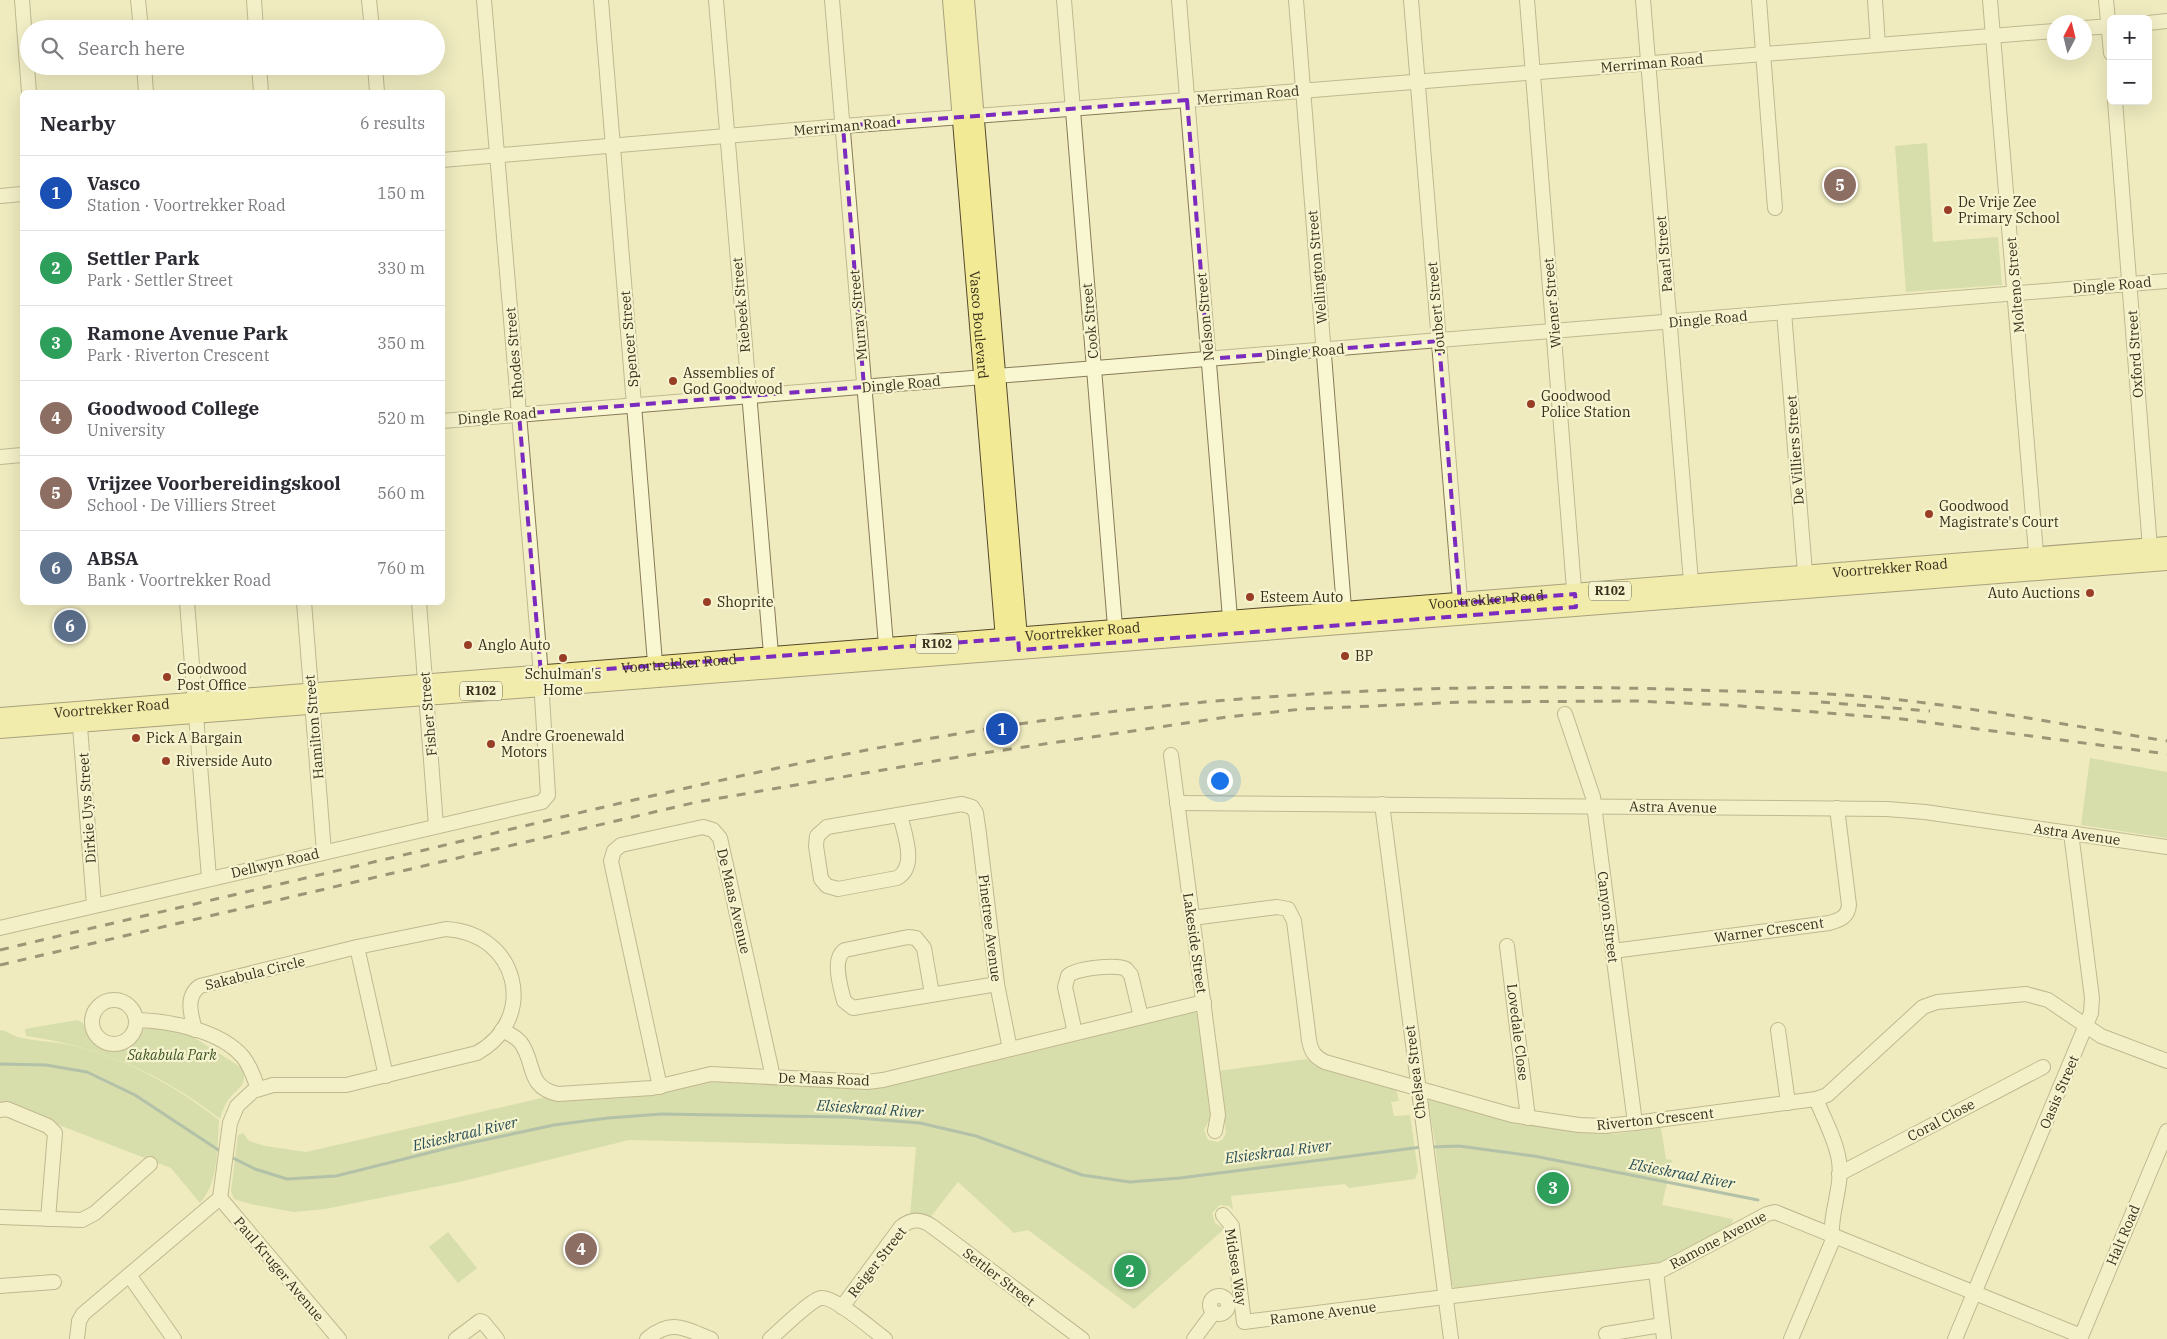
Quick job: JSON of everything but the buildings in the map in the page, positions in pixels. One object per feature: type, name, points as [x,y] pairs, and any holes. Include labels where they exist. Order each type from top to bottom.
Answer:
[{"type":"main road","name":"Vasco Boulevard","points":[[952,0],[968,116]]},
{"type":"main road","name":"Vasco Boulevard","points":[[965,0],[968,116],[1012,644]]},
{"type":"main road","name":"Voortrekker Road","points":[[2037,564],[2158,547]]},
{"type":"main road","name":"Voortrekker Road","points":[[0,729],[79,717],[1692,590],[2037,564],[2167,561]]},
{"type":"main road","name":"Voortrekker Road","points":[[0,717],[79,717]]},
{"type":"street","points":[[22,0],[24,20]]},
{"type":"street","points":[[138,0],[140,20]]},
{"type":"street","points":[[254,0],[255,20]]},
{"type":"street","points":[[369,0],[371,20]]},
{"type":"street","name":"Rhodes Street","points":[[484,0],[541,681],[548,795]]},
{"type":"street","name":"Spencer Street","points":[[601,0],[656,672]]},
{"type":"street","name":"Riebeek Street","points":[[716,0],[771,663]]},
{"type":"street","name":"Murray Street","points":[[832,0],[887,654]]},
{"type":"street","name":"Cook Street","points":[[1064,0],[1115,636]]},
{"type":"street","name":"Nelson Street","points":[[1179,0],[1230,627]]},
{"type":"street","name":"Wellington Street","points":[[1296,0],[1345,618]]},
{"type":"street","name":"Joubert Street","points":[[1411,0],[1460,609]]},
{"type":"street","name":"Wiener Street","points":[[1526,0],[1575,600]]},
{"type":"street","name":"Paarl Street","points":[[1643,0],[1692,590]]},
{"type":"street","points":[[1759,0],[1775,208]]},
{"type":"street","points":[[1875,0],[1878,45]]},
{"type":"street","name":"Molteno Street","points":[[1990,0],[2037,564]]},
{"type":"street","points":[[2106,0],[2108,15]]},
{"type":"street","points":[[2152,23],[2167,22]]},
{"type":"street","points":[[2092,27],[2107,26]]},
{"type":"street","name":"Merriman Road","points":[[445,160],[842,126],[2047,32]]},
{"type":"street","points":[[28,75],[29,90]]},
{"type":"street","points":[[145,75],[146,90]]},
{"type":"street","points":[[260,75],[261,90]]},
{"type":"street","points":[[376,75],[377,90]]},
{"type":"street","name":"Oxford Street","points":[[2115,105],[2130,284],[2158,547]]},
{"type":"street","points":[[0,196],[20,194]]},
{"type":"street","name":"Dingle Road","points":[[445,421],[2167,281]]},
{"type":"street","name":"De Villiers Street","points":[[1784,312],[1805,582]]},
{"type":"street","points":[[0,457],[20,455]]},
{"type":"street","points":[[186,605],[209,878]]},
{"type":"street","name":"Hamilton Street","points":[[304,605],[324,852]]},
{"type":"street","name":"Fisher Street","points":[[419,605],[436,826]]},
{"type":"street","name":"Canyon Street","points":[[1565,714],[1593,797],[1635,1124]]},
{"type":"street","name":"Dirkie Uys Street","points":[[79,717],[94,905]]},
{"type":"street","name":"Lakeside Street","points":[[1171,755],[1218,1115],[1215,1131]]},
{"type":"street","name":"Dellwyn Road","points":[[0,928],[542,802],[548,795]]},
{"type":"street","name":"Astra Avenue","points":[[1177,803],[1837,808],[1925,812],[2167,847]]},
{"type":"street","name":"Pinetree Avenue","points":[[900,815],[962,804],[972,807],[976,814],[996,984],[1010,1049]]},
{"type":"street","name":"Chelsea Street","points":[[1382,804],[1450,1339]]},
{"type":"street","name":"Warner Crescent","points":[[1613,951],[1819,924],[1842,919],[1848,911],[1849,905],[1837,808]]},
{"type":"street","points":[[900,815],[908,857],[908,865],[903,874],[897,878],[838,889],[832,888],[824,882],[816,846],[817,836],[822,830],[827,827],[900,815]]},
{"type":"street","name":"De Maas Avenue","points":[[660,1086],[611,861],[614,851],[621,845],[703,827],[713,830],[720,838],[772,1077]]},
{"type":"street","name":"Oasis Street","points":[[1955,1339],[2091,1013],[2092,998],[2071,833]]},
{"type":"street","name":"Riverton Crescent","points":[[1192,918],[1277,907],[1288,909],[1294,921],[1309,1040],[1314,1054],[1325,1062],[1528,1118],[1588,1125],[1635,1124],[1816,1099],[1827,1095],[1920,1009],[1932,1003],[2026,994],[2048,1000],[2101,1036],[2167,1060]]},
{"type":"street","name":"Sakabula Circle","points":[[196,1030],[191,1014],[190,1001],[200,986],[356,947],[446,929],[472,933],[497,951],[510,972],[513,984],[509,1016],[502,1030],[490,1044],[477,1054],[342,1086],[282,1084],[258,1089],[244,1097],[237,1106],[229,1128],[220,1198]]},
{"type":"street","points":[[932,994],[924,948],[916,938],[908,937],[845,950],[839,956],[838,965],[842,994],[844,1001],[850,1007],[864,1008],[932,994],[996,984]]},
{"type":"street","name":"Lovedale Close","points":[[1507,946],[1528,1118]]},
{"type":"street","points":[[356,947],[386,1076]]},
{"type":"street","points":[[1075,1033],[1065,987],[1068,976],[1076,971],[1116,966],[1126,969],[1130,975],[1141,1018]]},
{"type":"street","name":"De Maas Road","points":[[502,1030],[519,1041],[525,1050],[537,1083],[552,1092],[568,1094],[660,1086],[707,1074],[847,1082],[874,1081],[1204,1002]]},
{"type":"street","points":[[136,1020],[163,1022],[196,1030],[223,1042],[242,1056],[251,1070],[258,1089]]},
{"type":"street","points":[[1778,1030],[1788,1103]]},
{"type":"street","name":"Coral Close","points":[[1839,1174],[2043,1067]]},
{"type":"street","points":[[1791,1339],[1832,1242],[1830,1226],[1839,1174],[1837,1153],[1816,1099]]},
{"type":"street","points":[[0,1110],[7,1109],[48,1126],[55,1134],[48,1220]]},
{"type":"street","name":"Halt Road","points":[[2080,1338],[2167,1131]]},
{"type":"street","points":[[0,1217],[75,1220],[89,1217],[150,1164]]},
{"type":"street","points":[[77,1339],[79,1321],[84,1314],[220,1198]]},
{"type":"street","name":"Paul Kruger Avenue","points":[[220,1198],[339,1339]]},
{"type":"street","name":"Ramone Avenue","points":[[1244,1322],[1662,1270],[1771,1212],[1780,1212],[2080,1338]]},
{"type":"street","name":"Midsea Way","points":[[1223,1215],[1232,1226],[1244,1322]]},
{"type":"street","name":"Reiger Street","points":[[842,1307],[901,1227],[914,1220]]},
{"type":"street","name":"Settler Street","points":[[914,1220],[922,1221],[933,1227],[1082,1339]]},
{"type":"street","points":[[1606,1334],[1663,1332],[1656,1270]]},
{"type":"street","points":[[130,1275],[174,1339]]},
{"type":"street","points":[[0,1286],[54,1282]]},
{"type":"street","points":[[770,1339],[816,1300],[826,1298],[842,1307],[885,1339]]},
{"type":"street","points":[[1194,1339],[1214,1312]]},
{"type":"street","points":[[456,1339],[478,1322],[483,1322],[497,1339]]},
{"type":"street","points":[[648,1339],[667,1327],[680,1327],[711,1339]]},
{"type":"highlighted area","points":[[1187,100],[1208,359],[1439,341],[1460,603],[1575,594],[1576,607],[1019,650],[1018,638],[541,674],[519,414],[864,387],[843,126]]},
{"type":"green space","points":[[1927,143],[1933,242],[1998,237],[2002,285],[1906,292],[1895,146]]},
{"type":"green space","points":[[2090,758],[2167,772],[2167,838],[2081,825]]},
{"type":"green space","points":[[1196,1010],[1212,1115],[1204,1130],[1208,1140],[1218,1142],[1223,1139],[1226,1133],[1218,1071],[1307,1059],[1315,1066],[1396,1089],[1399,1101],[1391,1102],[1394,1116],[1410,1115],[1418,1171],[1415,1179],[1349,1188],[1345,1184],[1231,1196],[1233,1210],[1229,1206],[1220,1205],[1212,1213],[1215,1223],[1223,1228],[1223,1230],[1134,1309],[1028,1230],[1014,1233],[958,1182],[929,1219],[910,1216],[916,1147],[629,1140],[459,1182],[325,1209],[294,1212],[250,1204],[234,1199],[231,1191],[238,1135],[243,1133],[249,1141],[265,1146],[306,1152],[546,1097],[664,1092],[714,1078],[850,1087]]},
{"type":"green space","name":"Sakabula Park","points":[[77,1020],[82,1022],[97,1044],[109,1050],[124,1048],[143,1030],[154,1025],[170,1027],[196,1035],[195,1038],[242,1068],[244,1074],[243,1082],[228,1100],[220,1119],[176,1088],[129,1064],[79,1047],[26,1036],[25,1029]]},
{"type":"green space","points":[[0,1030],[25,1039],[74,1046],[113,1058],[169,1086],[219,1120],[214,1175],[206,1195],[200,1203],[171,1168],[4,1104],[0,1105]]},
{"type":"green space","points":[[1431,1099],[1533,1126],[1615,1134],[1661,1128],[1666,1159],[1672,1160],[1662,1205],[1733,1219],[1731,1225],[1659,1263],[1454,1288],[1450,1281],[1435,1143],[1428,1102]]},
{"type":"green space","points":[[448,1232],[477,1268],[458,1283],[429,1247]]},
{"type":"waterway","name":"Elsieskraal River","points":[[0,1064],[46,1065],[87,1072],[135,1095],[223,1153]]},
{"type":"waterway","name":"Elsieskraal River","points":[[229,1156],[255,1169],[287,1179],[336,1176],[456,1146],[554,1125],[662,1114],[845,1117],[920,1123],[976,1136],[1082,1175],[1130,1182],[1180,1178],[1422,1147]]},
{"type":"waterway","name":"Elsieskraal River","points":[[1431,1147],[1459,1146],[1534,1156],[1758,1200]]},
{"type":"railway","points":[[0,950],[620,803],[860,751],[1020,724],[1175,705],[1323,693],[1472,688],[1547,687],[1790,692],[1919,702],[2167,741]]},
{"type":"railway","points":[[0,965],[697,802],[970,755],[1227,717],[1303,709],[1464,702],[1636,701],[1727,705],[1902,719],[2167,754]]},
{"type":"railway","points":[[1821,702],[1930,711]]},
{"type":"place","name":"Vrijzee Voorbereidingskool","points":[[1840,185]]},
{"type":"place","name":"De Vrije Zee Primary School","points":[[1948,210]]},
{"type":"place","name":"Assemblies of God Goodwood","points":[[673,381]]},
{"type":"place","name":"Goodwood Police Station","points":[[1531,404]]},
{"type":"place","name":"Goodwood Magistrate's Court","points":[[1929,514]]},
{"type":"place","name":"Auto Auctions","points":[[2090,593]]},
{"type":"place","name":"Esteem Auto","points":[[1250,597]]},
{"type":"place","name":"Shoprite","points":[[707,602]]},
{"type":"place","name":"ABSA","points":[[70,626]]},
{"type":"place","name":"Anglo Auto","points":[[468,645]]},
{"type":"place","name":"BP","points":[[1345,656]]},
{"type":"place","name":"Schulman's Home","points":[[563,658]]},
{"type":"place","name":"Goodwood Post Office","points":[[167,677]]},
{"type":"place","name":"Vasco","points":[[1002,729]]},
{"type":"place","name":"Pick A Bargain","points":[[136,738]]},
{"type":"place","name":"Andre Groenewald Motors","points":[[491,744]]},
{"type":"place","name":"Riverside Auto","points":[[166,761]]},
{"type":"place","name":"Ramone Avenue Park","points":[[1553,1188]]},
{"type":"place","name":"Goodwood College","points":[[581,1249]]},
{"type":"place","name":"Settler Park","points":[[1130,1271]]}]
